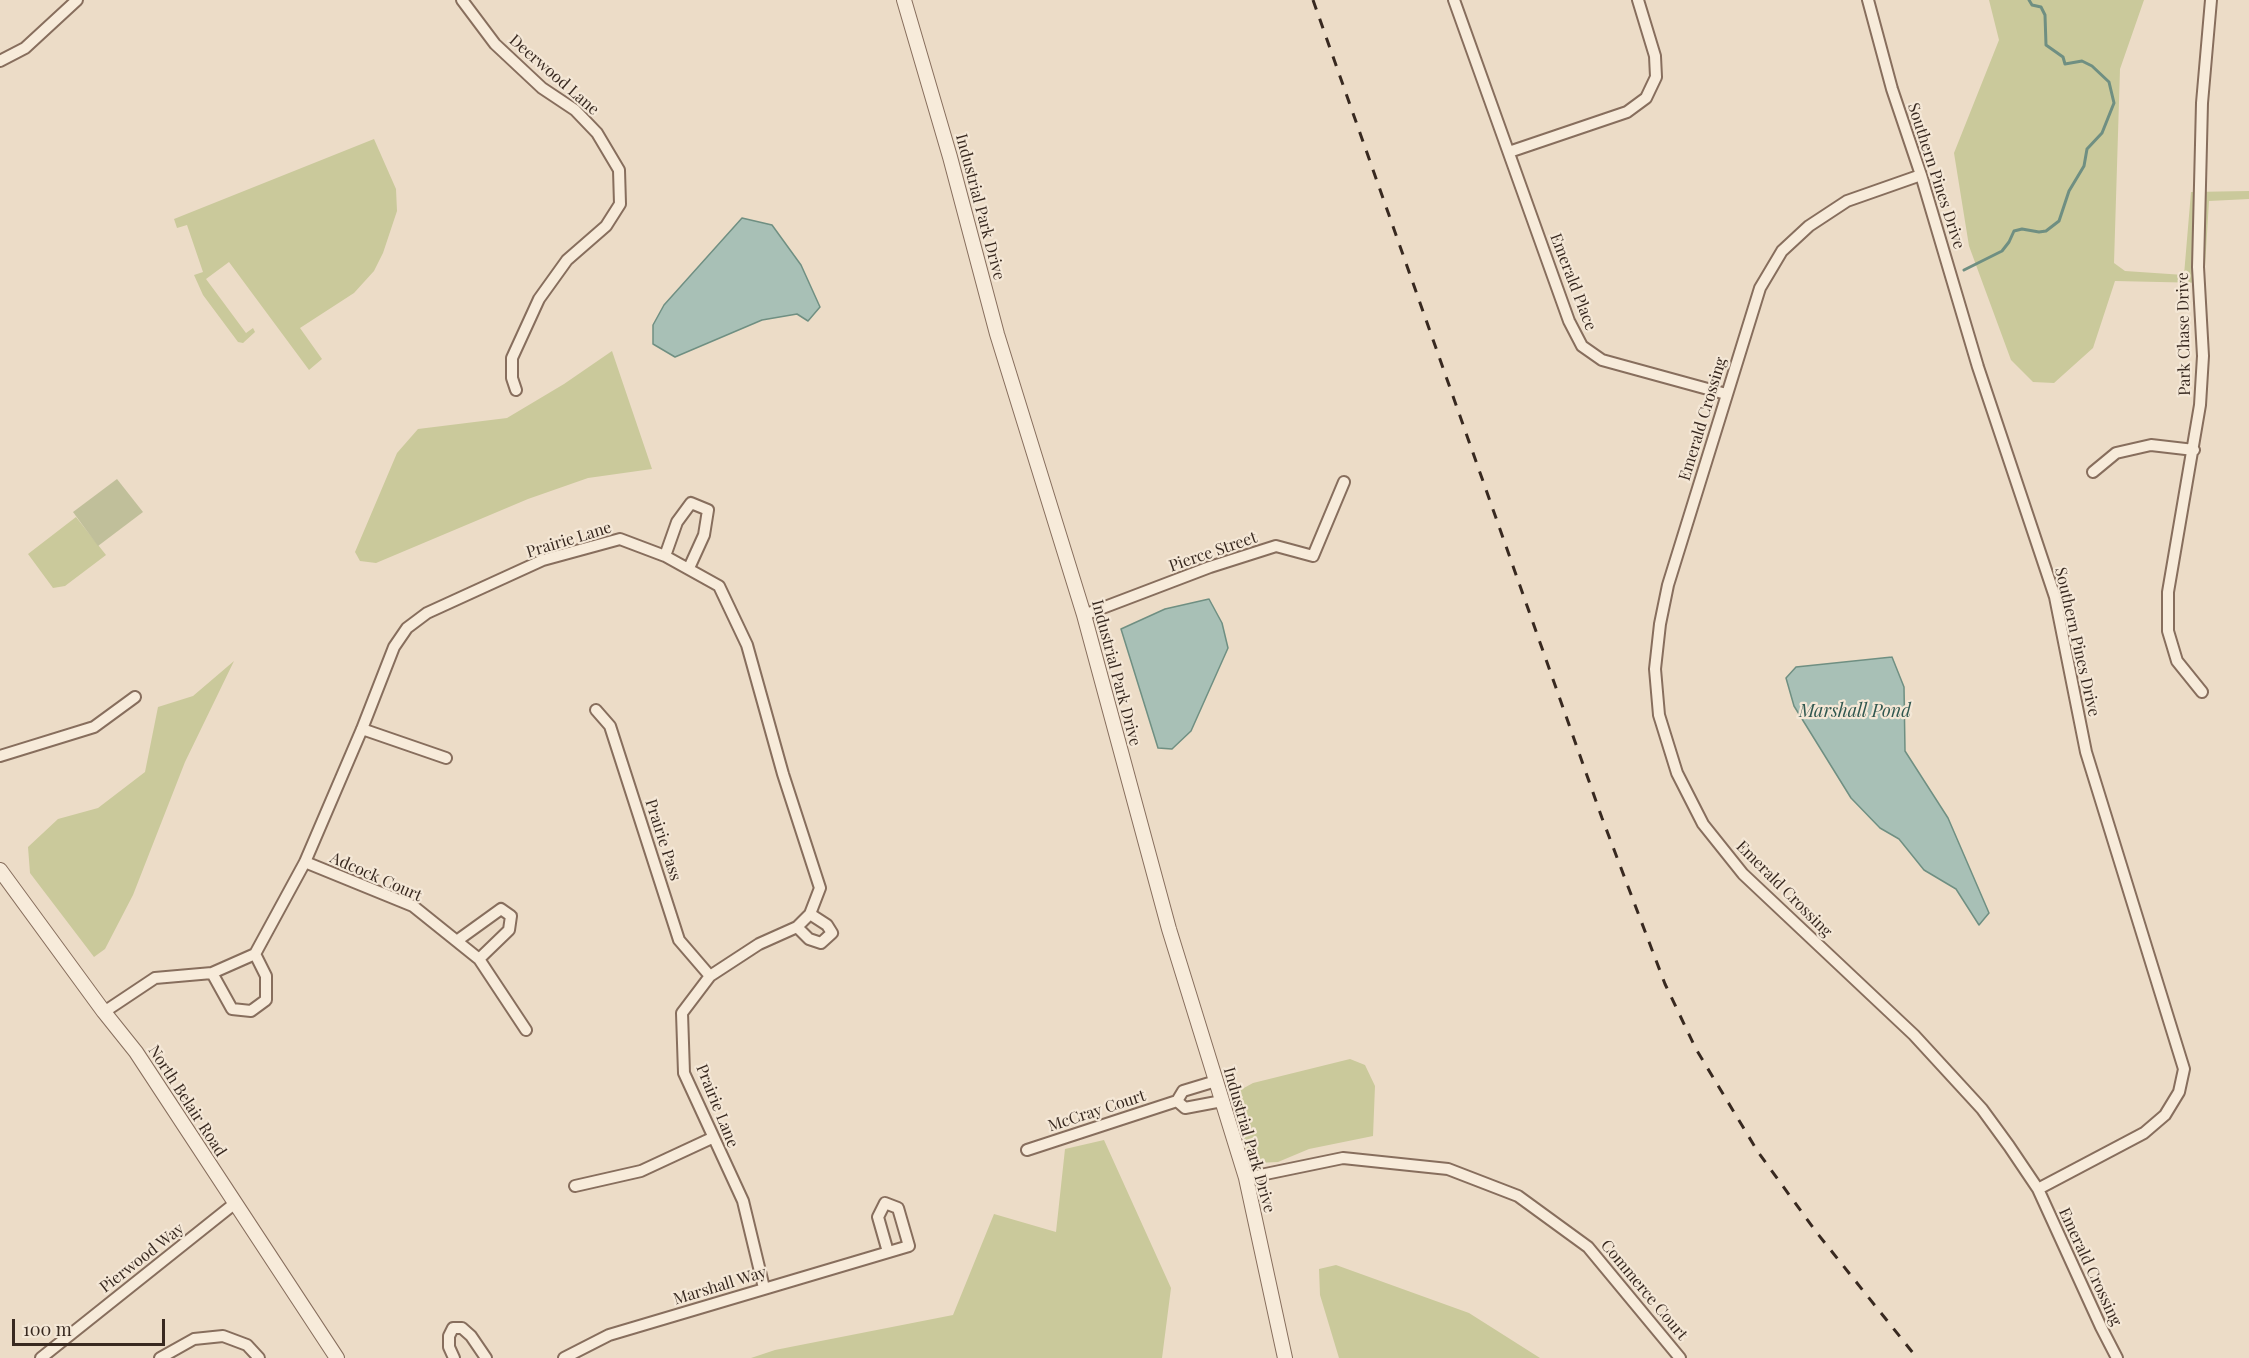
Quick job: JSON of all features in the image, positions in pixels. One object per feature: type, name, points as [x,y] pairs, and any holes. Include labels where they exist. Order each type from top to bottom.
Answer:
[{"type":"street","points":[[0,61],[25,48],[77,0]]},
{"type":"street","name":"Deerwood Lane","points":[[462,0],[495,44],[542,88],[575,110],[597,133],[619,170],[620,204],[606,226],[567,260],[539,299],[512,358],[512,378],[516,390]]},
{"type":"street","name":"Industrial Park Drive","points":[[904,0],[950,157],[997,334],[1084,615],[1169,929],[1246,1178],[1285,1358]]},
{"type":"street","name":"Emerald Place","points":[[1454,0],[1569,321],[1582,346],[1602,360],[1726,394]]},
{"type":"street","points":[[1509,152],[1627,112],[1646,98],[1656,77],[1655,56],[1638,0]]},
{"type":"street","name":"Southern Pines Drive","points":[[1868,0],[1892,89],[1921,175],[1978,367],[2055,597],[2086,752],[2184,1069],[2179,1092],[2164,1115],[2144,1133],[2038,1188]]},
{"type":"street","name":"Park Chase Drive","points":[[2202,692],[2177,661],[2169,631],[2168,592],[2200,405],[2203,356],[2198,267],[2202,103],[2211,0]]},
{"type":"street","name":"Emerald Crossing","points":[[1921,175],[1847,201],[1809,226],[1782,251],[1760,288],[1668,585],[1660,624],[1655,669],[1659,715],[1677,773],[1703,824],[1743,874],[1914,1035],[1982,1108],[2038,1188],[2117,1358]]},
{"type":"street","points":[[2093,472],[2116,453],[2151,445],[2194,450]]},
{"type":"street","name":"Pierce Street","points":[[1084,615],[1210,567],[1276,546],[1312,555],[1344,482]]},
{"type":"street","points":[[665,556],[677,522],[691,503],[708,510],[704,535],[689,568]]},
{"type":"street","name":"Prairie Lane","points":[[255,954],[305,862],[363,729],[394,647],[407,628],[427,613],[543,560],[620,539],[665,556],[719,586],[747,645],[783,774],[820,888],[810,914],[797,927],[759,945],[710,976],[682,1013],[684,1073],[743,1201],[764,1288]]},
{"type":"street","points":[[0,756],[94,728],[135,697]]},
{"type":"street","name":"Prairie Pass","points":[[596,710],[610,726],[680,939],[710,976]]},
{"type":"street","points":[[363,729],[446,758]]},
{"type":"street","name":"Adcock Court","points":[[305,862],[413,906],[458,940],[479,959],[526,1030]]},
{"type":"street","name":"North Belair Road","points":[[0,870],[136,1052],[337,1358]]},
{"type":"street","points":[[458,940],[501,909],[511,916],[509,930],[479,959]]},
{"type":"street","points":[[797,927],[809,939],[821,943],[832,933],[827,925],[810,914]]},
{"type":"street","points":[[104,1012],[155,978],[212,973],[255,954],[266,976],[266,1000],[251,1011],[232,1008],[212,973]]},
{"type":"street","name":"McCray Court","points":[[1027,1150],[1177,1101],[1183,1091],[1216,1081]]},
{"type":"street","name":"McCray Court","points":[[1177,1101],[1185,1108],[1222,1101]]},
{"type":"street","points":[[575,1186],[641,1171],[712,1137]]},
{"type":"street","name":"Commerce Court","points":[[1246,1178],[1343,1158],[1448,1168],[1518,1196],[1588,1247],[1680,1358]]},
{"type":"street","name":"Pierwood Way","points":[[40,1358],[234,1204]]},
{"type":"street","name":"Marshall Way","points":[[564,1358],[609,1335],[888,1252]]},
{"type":"street","points":[[454,1358],[449,1347],[449,1336],[453,1328],[462,1328],[471,1336],[486,1358]]},
{"type":"street","points":[[160,1358],[194,1339],[223,1336],[247,1345],[260,1358]]},
{"type":"green space","points":[[1989,0],[2144,0],[2120,69],[2114,263],[2125,271],[2184,275],[2191,192],[2249,191],[2249,199],[2209,201],[2204,283],[2115,281],[2093,348],[2054,383],[2033,382],[2011,360],[1969,246],[1954,153],[1999,40]]},
{"type":"green space","points":[[374,139],[396,189],[397,211],[383,253],[374,271],[354,293],[300,328],[322,359],[309,370],[229,262],[206,279],[246,333],[253,328],[255,332],[243,343],[238,342],[203,295],[194,275],[203,272],[187,225],[177,228],[174,219]]},
{"type":"green space","points":[[612,351],[652,469],[588,478],[528,499],[376,563],[360,561],[355,552],[397,453],[418,429],[507,418],[564,384]]},
{"type":"green space","points":[[117,479],[143,512],[98,546],[73,512]]},
{"type":"green space","points":[[76,517],[106,555],[65,586],[53,588],[28,554]]},
{"type":"green space","points":[[234,661],[185,762],[133,895],[105,949],[94,957],[30,873],[28,847],[58,819],[98,808],[145,772],[158,707],[193,696]]},
{"type":"green space","points":[[1350,1059],[1365,1065],[1375,1086],[1373,1136],[1309,1149],[1278,1162],[1257,1163],[1248,1155],[1233,1094],[1253,1083]]},
{"type":"green space","points":[[1104,1140],[1171,1288],[1162,1358],[751,1358],[775,1350],[953,1315],[994,1214],[1056,1232],[1065,1149]]},
{"type":"green space","points":[[1336,1265],[1469,1313],[1540,1358],[1339,1358],[1320,1295],[1319,1269]]},
{"type":"water","points":[[742,218],[772,225],[801,265],[820,307],[808,321],[797,314],[762,320],[675,357],[653,344],[653,325],[664,305]]},
{"type":"water","points":[[1209,599],[1222,623],[1228,648],[1191,731],[1172,749],[1158,748],[1121,629],[1165,609]]},
{"type":"water","name":"Marshall Pond","points":[[1892,657],[1904,687],[1905,751],[1948,818],[1989,913],[1979,925],[1956,889],[1924,870],[1899,839],[1880,828],[1851,798],[1794,706],[1786,678],[1796,667]]},
{"type":"waterway","points":[[1964,270],[2002,251],[2014,231],[2022,229],[2046,231],[2059,221],[2069,191],[2084,166],[2087,149],[2102,133],[2114,103],[2109,82],[2092,66],[2082,61],[2065,64],[2063,57],[2046,45],[2045,15],[2041,7],[2032,5],[2029,0]]},
{"type":"railway","points":[[1313,0],[1602,818],[1665,984],[1696,1049],[1758,1152],[1817,1233],[1917,1358]]}]
